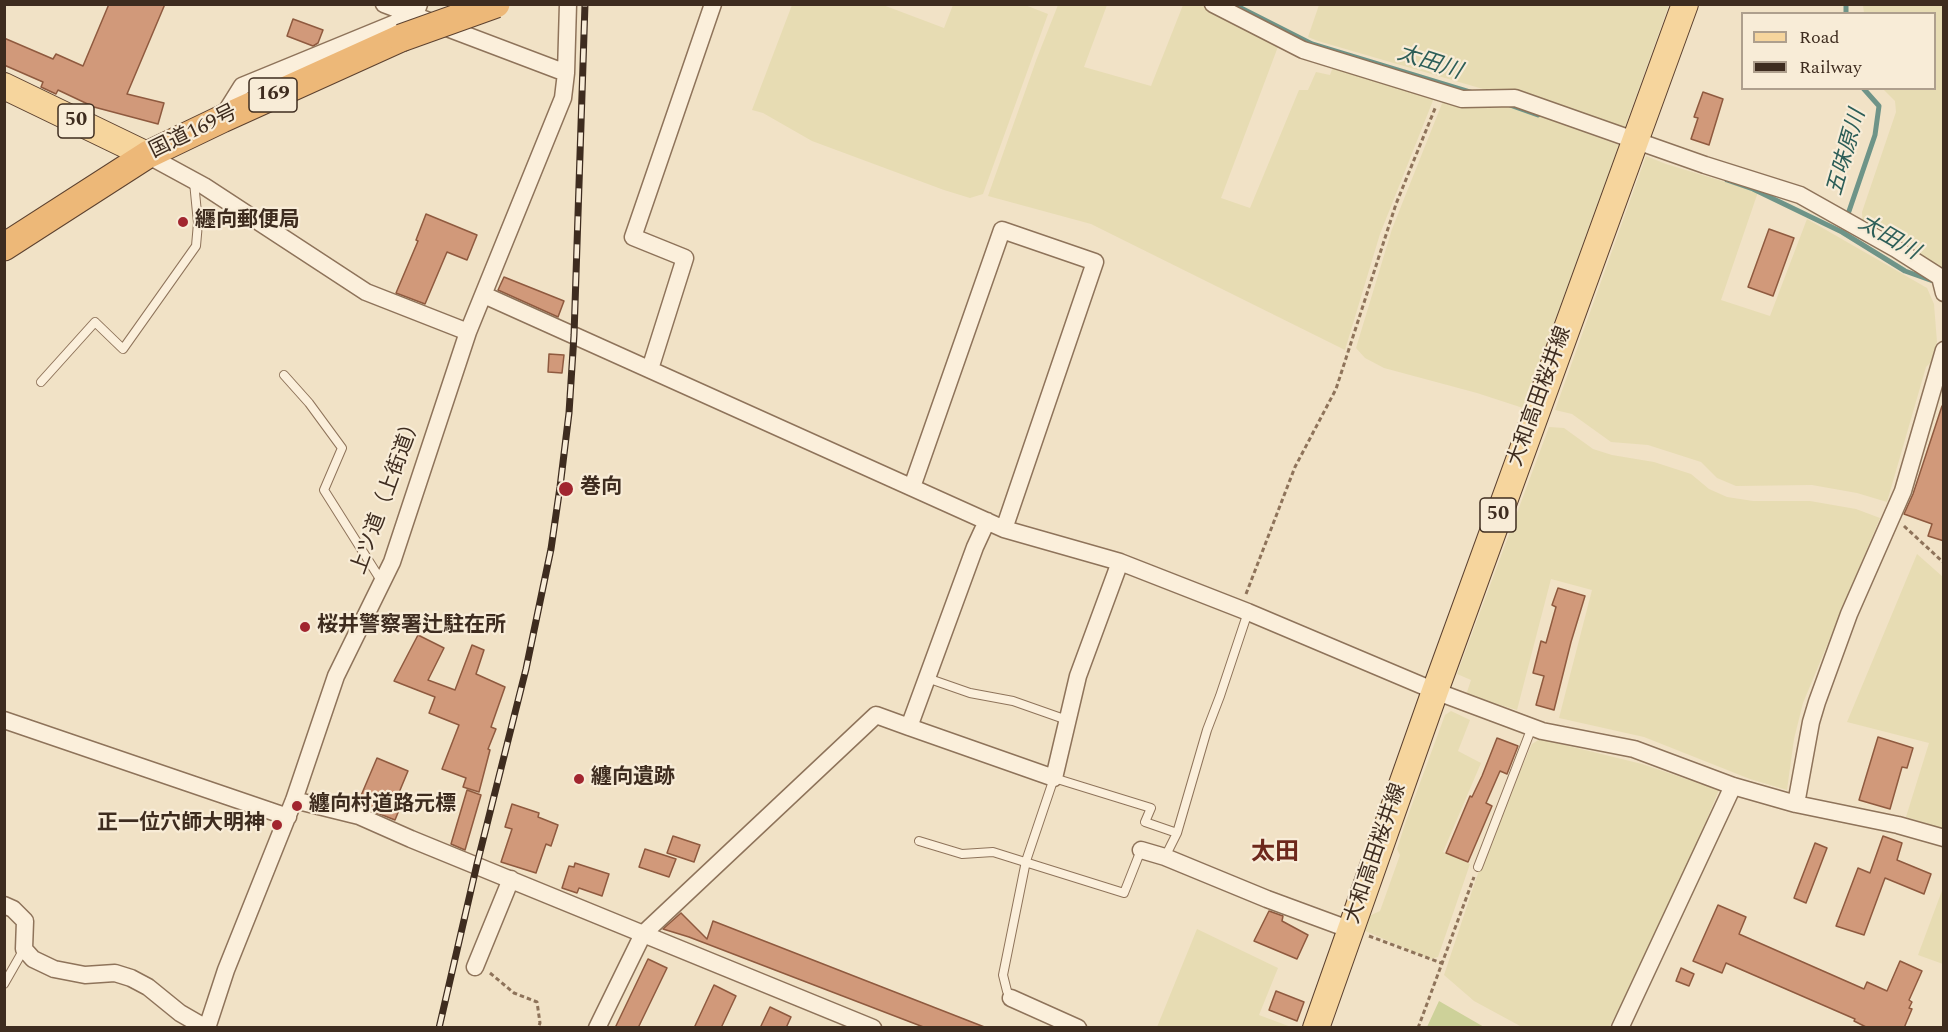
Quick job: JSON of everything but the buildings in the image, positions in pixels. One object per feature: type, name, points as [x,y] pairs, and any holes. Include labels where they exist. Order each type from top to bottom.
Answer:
[{"type":"highway","name":"国道169号","points":[[4,247],[147,155],[222,118],[401,39],[496,4]]},
{"type":"main road","name":"大和高田桜井線","points":[[1317,1028],[1435,691],[1685,4]]},
{"type":"main road","name":"50","points":[[4,86],[147,155]]},
{"type":"street","points":[[384,4],[417,10],[566,73]]},
{"type":"street","name":"上ツ道（上街道）","points":[[207,1028],[226,970],[288,817],[336,676],[392,562],[468,332],[563,98],[568,4]]},
{"type":"street","points":[[650,369],[685,258],[633,237],[713,4]]},
{"type":"street","points":[[1213,4],[1303,50],[1462,99],[1515,98],[1800,195],[1896,249],[1942,282]]},
{"type":"street","points":[[222,118],[242,86],[417,10]]},
{"type":"street","points":[[147,155],[194,181],[366,292],[468,332]]},
{"type":"street","points":[[912,487],[1002,230],[1095,262],[1004,529]]},
{"type":"street","points":[[484,295],[1004,529],[1120,562],[1435,691],[1532,727],[1634,749],[1733,786],[1796,804],[1898,825],[1944,838]]},
{"type":"street","points":[[1796,804],[1811,722],[1817,702],[1849,614],[1894,516],[1944,350]]},
{"type":"street","points":[[909,727],[975,547],[987,521]]},
{"type":"street","points":[[597,1028],[643,934],[876,715],[1054,778],[1078,676],[1120,562]]},
{"type":"street","points":[[4,720],[288,817]]},
{"type":"street","points":[[1620,1028],[1733,786]]},
{"type":"street","points":[[294,800],[359,816],[873,1028]]},
{"type":"street","points":[[1141,850],[1165,857],[1267,899],[1351,930]]},
{"type":"street","points":[[475,967],[512,879]]},
{"type":"street","points":[[4,905],[13,909],[25,921],[24,949],[33,959],[54,969],[85,975],[115,973],[131,978],[148,987],[180,1013],[207,1028]]},
{"type":"street","points":[[1011,998],[1078,1028]]},
{"type":"lane","points":[[41,382],[95,322],[123,349],[196,246],[198,224],[194,181]]},
{"type":"lane","points":[[284,375],[309,403],[342,448],[324,490],[382,582]]},
{"type":"lane","points":[[1165,857],[1177,833],[1244,611]]},
{"type":"lane","points":[[927,678],[970,693],[1013,701],[1067,720]]},
{"type":"lane","points":[[1478,867],[1532,727]]},
{"type":"lane","points":[[1011,998],[1004,975],[1026,861],[1054,778],[1151,808],[1145,822],[1177,833]]},
{"type":"lane","points":[[919,841],[962,854],[993,852],[1124,893],[1141,850]]},
{"type":"lane","points":[[4,984],[24,949]]},
{"type":"path","points":[[1244,611],[1295,467],[1336,388],[1396,204],[1442,93]]},
{"type":"path","points":[[1894,516],[1944,563]]},
{"type":"path","points":[[1418,1028],[1444,964],[1478,867]]},
{"type":"path","points":[[1351,930],[1444,964]]},
{"type":"path","points":[[475,967],[486,970],[514,993],[537,1002],[540,1023],[538,1028]]},
{"type":"shaded area","points":[[792,5],[883,5],[944,28],[953,5],[1025,5],[1048,14],[983,194],[970,198],[944,190],[812,141],[763,113],[752,110]]},
{"type":"shaded area","points":[[1058,5],[1107,5],[1084,67],[1151,86],[1183,5],[1200,5],[1279,44],[1221,198],[1250,208],[1299,90],[1308,90],[1316,72],[1330,75],[1334,64],[1434,98],[1380,234],[1345,350],[1091,224],[988,196]]},
{"type":"shaded area","points":[[1319,5],[1669,5],[1624,130],[1308,37]]},
{"type":"shaded area","points":[[1863,5],[1943,5],[1943,268],[1933,266],[1863,227],[1862,212],[1896,112],[1895,101],[1884,90],[1936,90],[1936,12],[1864,12]]},
{"type":"shaded area","points":[[1452,98],[1519,109],[1619,145],[1523,408],[1384,368],[1365,358],[1356,348],[1392,229],[1443,101]]},
{"type":"shaded area","points":[[1646,156],[1758,192],[1721,300],[1770,316],[1807,219],[1927,288],[1934,304],[1937,342],[1931,362],[1926,367],[1887,502],[1857,493],[1812,485],[1736,486],[1717,478],[1701,462],[1648,445],[1611,442],[1572,414],[1555,410]]},
{"type":"shaded area","points":[[1549,427],[1564,428],[1593,449],[1612,455],[1654,462],[1691,474],[1709,489],[1727,497],[1753,501],[1810,501],[1856,509],[1880,518],[1803,703],[1794,739],[1787,790],[1750,779],[1644,737],[1559,718],[1592,590],[1551,579],[1517,710],[1466,695],[1471,680],[1457,674]]},
{"type":"shaded area","points":[[1917,554],[1943,577],[1943,829],[1906,817],[1929,743],[1847,722]]},
{"type":"shaded area","points":[[1451,711],[1470,720],[1458,751],[1481,763],[1443,852],[1470,864],[1438,957],[1430,959],[1363,930],[1369,916],[1380,911],[1400,855],[1397,849],[1406,821],[1445,715]]},
{"type":"shaded area","points":[[1540,739],[1642,764],[1719,790],[1655,944],[1609,1027],[1522,1027],[1474,1001],[1444,975],[1493,833],[1532,744]]},
{"type":"shaded area","points":[[1943,888],[1943,964],[1918,955]]},
{"type":"shaded area","points":[[1197,929],[1278,968],[1259,1015],[1291,1027],[1157,1027]]},
{"type":"green space","points":[[1439,1001],[1484,1027],[1427,1027]]},
{"type":"waterway","name":"太田川","points":[[1233,4],[1312,44],[1473,93]]},
{"type":"waterway","name":"五味原川","points":[[1846,4],[1846,12]]},
{"type":"waterway","name":"五味原川","points":[[1847,217],[1875,135],[1879,106],[1865,90]]},
{"type":"waterway","name":"太田川","points":[[1507,104],[1538,115]]},
{"type":"waterway","name":"太田川","points":[[1727,180],[1753,189],[1842,232],[1905,271],[1933,281]]},
{"type":"railway","points":[[439,1028],[526,669],[551,549],[560,487],[569,413],[574,335],[585,4]]},
{"type":"place","name":"纒向郵便局","points":[[183,222]]},
{"type":"place","name":"巻向","points":[[566,489]]},
{"type":"place","name":"桜井警察署辻駐在所","points":[[305,627]]},
{"type":"place","name":"纏向遺跡","points":[[579,779]]},
{"type":"place","name":"纏向村道路元標","points":[[297,806]]},
{"type":"place","name":"正一位穴師大明神","points":[[277,825]]},
{"type":"district","name":"太田","points":[[1275,854]]}]
